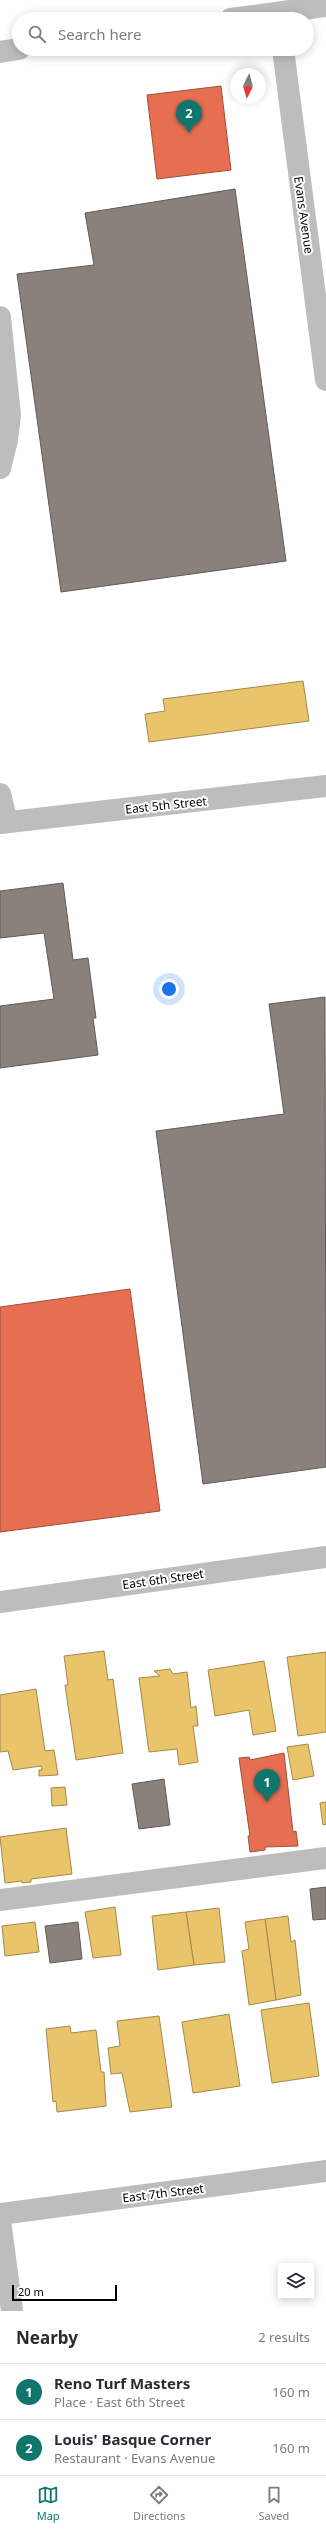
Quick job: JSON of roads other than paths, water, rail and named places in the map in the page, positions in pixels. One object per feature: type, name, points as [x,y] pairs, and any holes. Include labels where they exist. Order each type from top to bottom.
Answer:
[{"type":"street","points":[[268,12],[326,6]]},
{"type":"street","points":[[0,52],[12,50]]},
{"type":"street","name":"Evans Avenue","points":[[284,56],[326,380]]},
{"type":"street","points":[[0,317],[10,415],[7,440],[0,468]]},
{"type":"street","name":"East 5th Street","points":[[3,822],[326,786]]},
{"type":"street","points":[[0,794],[3,822]]},
{"type":"street","name":"East 6th Street","points":[[0,1602],[326,1557]]},
{"type":"street","points":[[0,1900],[326,1858]]},
{"type":"street","name":"East 7th Street","points":[[0,2214],[326,2171]]},
{"type":"street","points":[[0,2220],[12,2311]]},
{"type":"place","name":"Louis' Basque Corner","points":[[189,133]]},
{"type":"place","name":"Reno Turf Masters","points":[[267,1802]]}]
